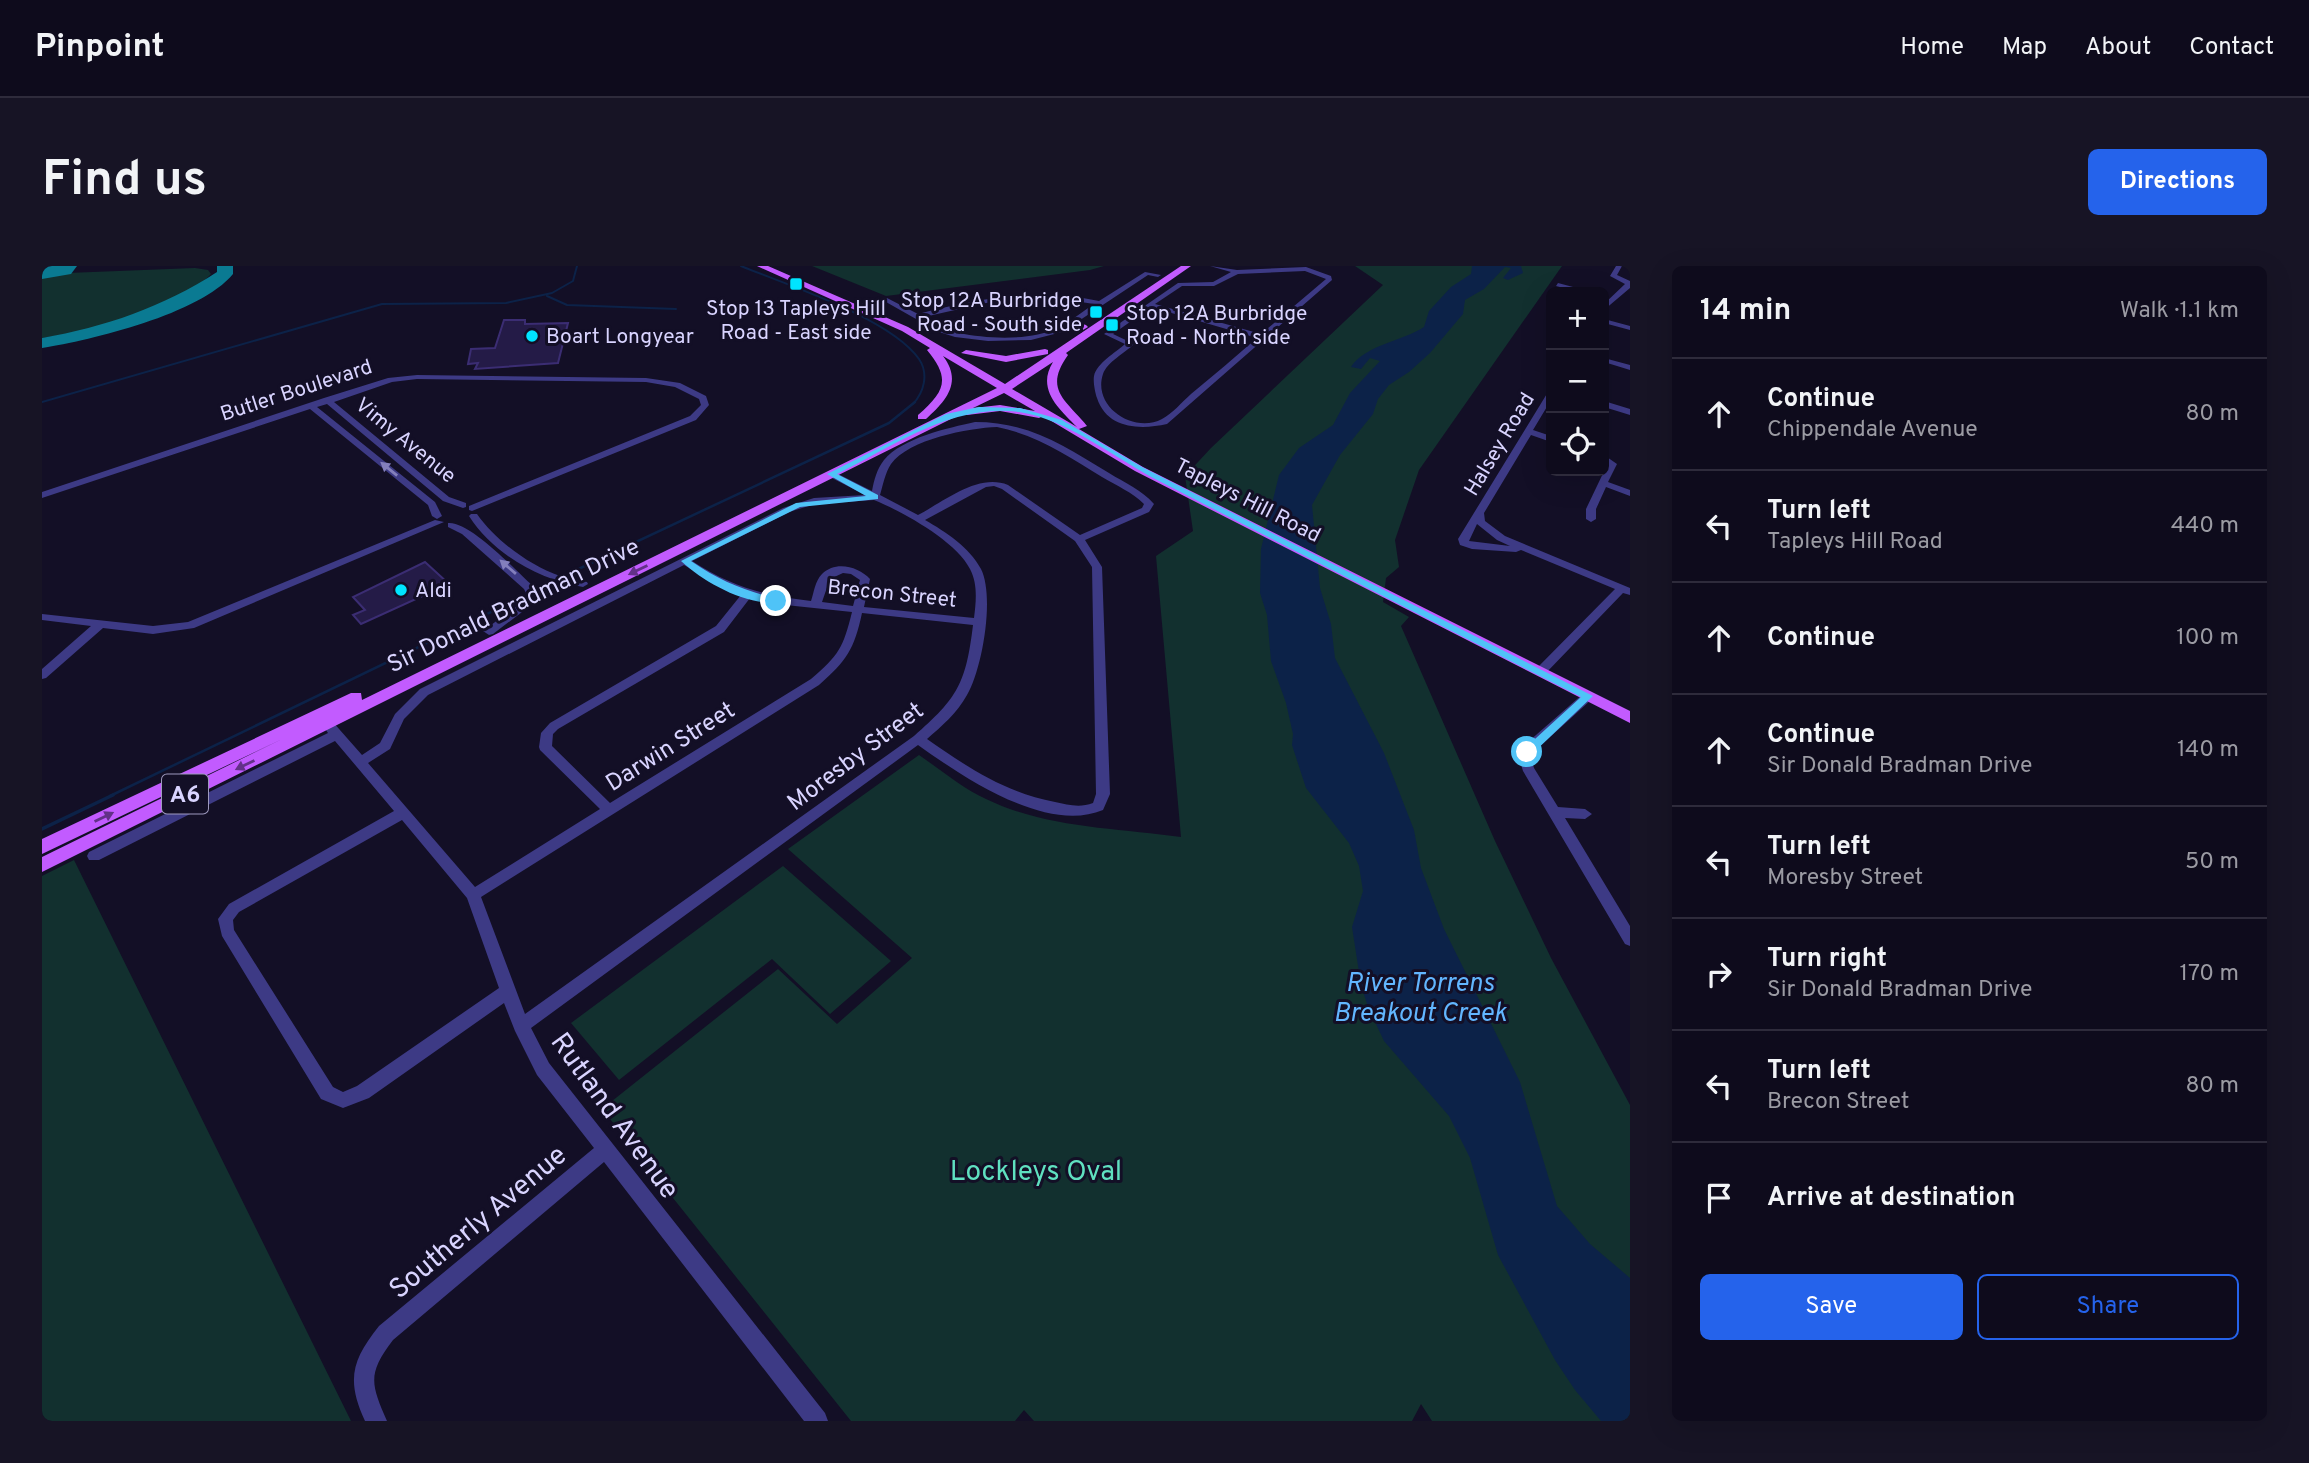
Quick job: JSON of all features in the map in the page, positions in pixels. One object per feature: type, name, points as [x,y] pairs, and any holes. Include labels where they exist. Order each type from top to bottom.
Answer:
[{"type":"main road","name":"Tapleys Hill Road","points":[[761,266],[930,332],[966,353],[1059,422],[1132,464],[1591,693],[1630,718]]},
{"type":"main road","name":"Tapleys Hill Road","points":[[776,266],[860,304],[1004,382],[1234,513]]},
{"type":"main road","name":"A6","points":[[1004,382],[1066,349],[1172,266]]},
{"type":"main road","name":"A6","points":[[1004,382],[1083,327],[1187,266]]},
{"type":"main road","points":[[1146,289],[1166,294]]},
{"type":"main road","points":[[1069,323],[1083,327]]},
{"type":"main road","points":[[915,335],[941,358],[949,381],[944,396],[922,417]]},
{"type":"main road","points":[[1066,349],[1051,372],[1051,387],[1060,403],[1082,426]]},
{"type":"main road","points":[[966,353],[1006,359],[1045,352]]},
{"type":"main road","name":"Sir Donald Bradman Drive","points":[[42,865],[332,729],[949,416],[1004,382]]},
{"type":"main road","name":"Sir Donald Bradman Drive","points":[[42,847],[348,701],[922,417],[1004,382]]},
{"type":"main road","points":[[949,416],[1000,408],[1030,412],[1059,422]]},
{"type":"main road","points":[[809,473],[831,474],[840,458]]},
{"type":"main road","name":"Tapleys Hill Road","points":[[1591,693],[1630,707]]},
{"type":"main road","points":[[302,722],[332,729],[348,701]]},
{"type":"street","points":[[1213,266],[1237,272],[1306,269],[1329,276],[1329,280],[1164,422],[1149,425],[1129,423],[1112,416],[1104,409],[1098,376],[1103,367],[1130,344],[1108,334],[1182,283],[1214,284],[1237,272]]},
{"type":"street","points":[[1609,303],[1626,292],[1630,284],[1613,276],[1619,266]]},
{"type":"street","name":"Tapleys Hill Road","points":[[860,304],[887,300],[934,326],[958,335],[1014,339],[1040,337],[1069,323],[1147,273],[1158,275]]},
{"type":"street","points":[[1558,285],[1566,287]]},
{"type":"street","points":[[919,316],[973,303],[1050,294],[1100,303]]},
{"type":"street","points":[[1609,298],[1613,299]]},
{"type":"street","points":[[1150,305],[1263,337]]},
{"type":"street","points":[[1609,322],[1630,328]]},
{"type":"street","points":[[1609,362],[1630,368]]},
{"type":"street","name":"Butler Boulevard","points":[[42,495],[403,377],[662,382],[703,398],[705,405],[693,418],[470,510]]},
{"type":"street","name":"Vimy Avenue","points":[[327,400],[446,499],[470,510],[481,527],[533,567],[561,580],[583,584]]},
{"type":"street","name":"Halsey Road","points":[[1528,550],[1472,547],[1463,540],[1546,402]]},
{"type":"street","name":"Vimy Avenue","points":[[311,405],[432,504],[438,519]]},
{"type":"street","points":[[1609,406],[1630,412]]},
{"type":"street","points":[[875,497],[882,468],[890,458],[901,451],[943,431],[969,425],[1017,427],[1059,445],[1149,504],[1146,510],[1079,539]]},
{"type":"street","points":[[1527,431],[1546,437]]},
{"type":"street","name":"Moresby Street","points":[[521,1026],[918,739],[948,715],[964,693],[973,671],[981,592],[975,569],[962,550],[917,520],[831,474]]},
{"type":"street","points":[[1591,519],[1591,509],[1607,476]]},
{"type":"street","points":[[917,520],[985,484],[995,483],[1005,486],[1079,539],[1097,567],[1103,794],[1098,806],[1084,813],[1014,799],[985,785],[918,739]]},
{"type":"street","points":[[1603,484],[1630,493]]},
{"type":"street","name":"Sir Donald Bradman Drive","points":[[360,762],[385,746],[399,717],[424,692],[799,505],[875,497]]},
{"type":"street","points":[[42,617],[153,630],[190,625],[438,519],[448,508],[470,510],[464,523],[452,525]]},
{"type":"street","name":"Halsey Road","points":[[1479,513],[1480,522],[1487,529],[1528,550],[1626,590]]},
{"type":"street","points":[[438,519],[466,532],[529,588],[531,593],[522,607],[489,631]]},
{"type":"street","name":"Brecon Street","points":[[685,561],[715,582],[747,595],[978,622]]},
{"type":"street","name":"Darwin Street","points":[[472,895],[815,682],[837,663],[850,642],[866,579],[858,572],[836,571],[822,580],[816,604]]},
{"type":"street","points":[[1543,669],[1554,654],[1626,590]]},
{"type":"street","points":[[609,810],[545,747],[547,733],[554,726],[720,629],[747,595]]},
{"type":"street","points":[[42,675],[100,624]]},
{"type":"street","points":[[1591,693],[1533,746],[1526,755],[1528,768],[1630,940]]},
{"type":"street","name":"Sir Donald Bradman Drive","points":[[94,856],[332,729]]},
{"type":"street","name":"Rutland Avenue","points":[[332,729],[472,895],[521,1026],[543,1069],[604,1151],[817,1421]]},
{"type":"street","points":[[1554,812],[1586,814]]},
{"type":"street","points":[[403,813],[234,908],[226,919],[227,932],[327,1093],[343,1100],[362,1092],[508,991]]},
{"type":"street","name":"Southerly Avenue","points":[[376,1421],[364,1396],[362,1372],[371,1352],[386,1333],[604,1151]]},
{"type":"green space","points":[[812,266],[1104,266],[886,296]]},
{"type":"green space","name":"Lockleys Oval","points":[[1355,266],[1562,266],[1419,470],[1395,540],[1399,567],[1386,578],[1383,602],[1409,617],[1401,626],[1495,841],[1551,958],[1630,1105],[1630,1421],[1432,1421],[1421,1404],[1412,1421],[1034,1421],[1024,1410],[1015,1421],[851,1421],[602,1109],[778,969],[837,1024],[912,958],[788,849],[919,755],[968,790],[1009,809],[1082,826],[1181,837],[1156,556],[1193,531],[1185,476],[1211,448],[1383,285]]},
{"type":"green space","points":[[195,268],[208,270],[211,274],[177,299],[108,324],[42,338],[42,274]]},
{"type":"green space","points":[[74,860],[351,1421],[42,1421],[42,876]]},
{"type":"green space","points":[[783,866],[891,961],[830,1014],[772,959],[619,1080],[571,1023]]},
{"type":"water","name":"River Torrens Breakout Creek","points":[[1472,266],[1521,266],[1523,273],[1508,280],[1503,278],[1511,268],[1505,267],[1484,289],[1465,300],[1463,314],[1430,353],[1389,385],[1378,399],[1373,414],[1340,455],[1312,505],[1320,588],[1331,624],[1335,658],[1384,753],[1414,830],[1421,868],[1444,929],[1520,1082],[1557,1206],[1590,1244],[1630,1278],[1630,1421],[1601,1421],[1555,1360],[1498,1255],[1470,1158],[1449,1116],[1384,1041],[1368,1007],[1361,985],[1352,927],[1363,891],[1359,866],[1349,843],[1306,788],[1292,745],[1293,734],[1286,703],[1271,661],[1267,615],[1260,593],[1261,549],[1279,475],[1299,448],[1333,425],[1350,393],[1380,361],[1370,358],[1361,369],[1351,367],[1357,360],[1375,348],[1424,327],[1429,311],[1451,287],[1471,274]]},
{"type":"building","name":"Boart Longyear","points":[[504,320],[525,320],[525,324],[568,323],[558,363],[475,369],[478,363],[468,364],[471,349],[495,348]]},
{"type":"building","name":"Aldi","points":[[425,562],[449,584],[361,624],[353,615],[365,610],[353,597]]},
{"type":"waterway","points":[[42,402],[382,304],[506,303],[552,293],[573,281],[577,266]]},
{"type":"waterway","points":[[741,266],[836,304],[905,344],[919,359],[924,371],[922,388],[914,403]]},
{"type":"waterway","points":[[547,296],[567,305],[676,309]]},
{"type":"waterway","points":[[570,573],[889,423],[914,403]]},
{"type":"waterway","points":[[110,796],[512,602]]},
{"type":"waterway","points":[[42,829],[113,795]]},
{"type":"taxiway","points":[[42,343],[114,327],[160,310],[225,274],[225,266]]},
{"type":"runway","points":[[42,267],[57,266]]},
{"type":"place","name":"Stop 13 Tapleys Hill Road - East side","points":[[796,284]]},
{"type":"place","name":"Stop 12A Burbridge Road - South side","points":[[1096,312]]},
{"type":"place","name":"Stop 12A Burbridge Road - North side","points":[[1112,325]]},
{"type":"place","name":"Boart Longyear","points":[[532,336]]},
{"type":"place","name":"Aldi","points":[[401,590]]},
{"type":"route","points":[[776,601],[747,595],[715,582],[685,561],[799,505],[814,501],[875,497],[831,474],[949,416],[979,409],[1020,410],[1059,422],[1139,468],[1588,696],[1527,752]]}]
